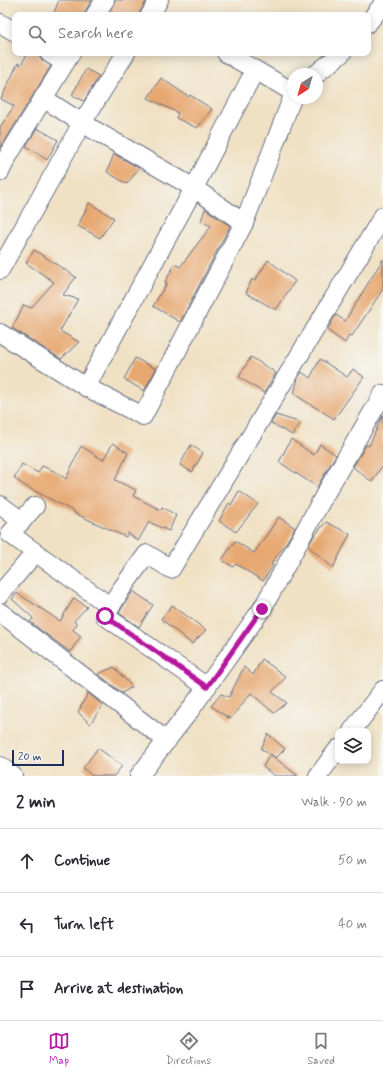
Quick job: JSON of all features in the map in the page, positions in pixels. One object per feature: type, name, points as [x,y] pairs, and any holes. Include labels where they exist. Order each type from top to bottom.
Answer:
[{"type":"street","points":[[97,12],[105,0]]},
{"type":"street","points":[[371,19],[383,4]]},
{"type":"street","points":[[0,23],[12,30]]},
{"type":"street","points":[[0,270],[82,123],[124,56]]},
{"type":"street","points":[[231,56],[287,89]]},
{"type":"street","points":[[323,68],[338,56]]},
{"type":"street","points":[[0,172],[4,153],[43,98],[68,58]]},
{"type":"street","points":[[86,386],[194,188],[255,70]]},
{"type":"street","points":[[43,98],[82,123],[194,188],[244,223]]},
{"type":"street","points":[[0,333],[86,386],[143,416],[244,223],[290,104]]},
{"type":"street","points":[[207,687],[105,616],[120,591],[147,554],[172,569],[383,216]]},
{"type":"street","points":[[139,776],[207,687],[262,609],[324,496],[383,394]]},
{"type":"street","points":[[0,505],[22,521]]},
{"type":"street","points":[[35,506],[10,534],[111,607]]},
{"type":"street","points":[[0,594],[35,553]]},
{"type":"street","points":[[0,612],[167,740]]},
{"type":"street","points":[[354,728],[383,690]]},
{"type":"street","points":[[318,776],[335,753]]},
{"type":"street","points":[[0,766],[14,776]]},
{"type":"building","points":[[59,0],[92,0],[85,12],[54,12]]},
{"type":"building","points":[[115,0],[147,0],[140,12],[110,11]]},
{"type":"building","points":[[26,56],[40,56],[40,58],[51,66],[0,149],[0,127],[14,106],[1,99],[18,63],[21,65]]},
{"type":"building","points":[[86,69],[99,76],[84,101],[72,95]]},
{"type":"building","points":[[161,78],[189,97],[190,95],[212,109],[197,128],[176,118],[178,113],[148,98]]},
{"type":"building","points":[[37,128],[58,140],[47,160],[26,146]]},
{"type":"building","points":[[114,154],[139,168],[127,184],[107,172]]},
{"type":"building","points":[[89,203],[114,218],[100,238],[78,226]]},
{"type":"building","points":[[205,209],[230,226],[180,322],[153,306],[167,283],[165,282],[175,264],[180,267],[211,226],[201,221]]},
{"type":"building","points":[[34,250],[76,277],[63,295],[78,299],[60,331],[79,342],[61,359],[12,328],[24,305],[31,308],[54,282],[26,263]]},
{"type":"building","points":[[383,259],[383,289],[352,336],[349,335],[345,343],[327,330],[336,315],[345,321]]},
{"type":"building","points":[[268,260],[295,281],[276,310],[246,293],[252,279],[255,281]]},
{"type":"building","points":[[251,357],[276,373],[264,393],[239,377]]},
{"type":"building","points":[[135,358],[156,369],[144,391],[124,379]]},
{"type":"building","points":[[320,359],[347,377],[353,369],[364,377],[334,419],[294,394],[298,378],[302,372],[310,378]]},
{"type":"building","points":[[276,415],[301,423],[292,435],[271,423]]},
{"type":"building","points":[[383,415],[383,464],[372,482],[353,467],[366,445],[369,446]]},
{"type":"building","points":[[291,439],[314,455],[320,444],[336,455],[317,487],[279,462]]},
{"type":"building","points":[[113,443],[128,453],[115,480],[136,490],[133,496],[161,510],[162,507],[176,515],[169,531],[149,522],[138,541],[128,533],[126,537],[74,513],[75,512],[25,486],[14,478],[22,464],[38,473],[42,466],[56,472],[66,479],[81,446],[103,460]]},
{"type":"building","points":[[191,445],[203,453],[192,472],[180,465]]},
{"type":"building","points":[[239,491],[258,504],[236,532],[219,521],[229,503],[231,505]]},
{"type":"building","points":[[279,517],[295,528],[271,564],[273,565],[263,581],[236,564],[233,567],[222,560],[235,541],[254,553]]},
{"type":"building","points":[[326,522],[350,534],[333,568],[308,546]]},
{"type":"building","points":[[133,591],[153,605],[139,627],[119,613]]},
{"type":"building","points":[[17,593],[60,621],[74,598],[87,607],[74,621],[77,624],[73,630],[81,636],[70,652],[30,622],[33,618],[12,599]]},
{"type":"building","points":[[172,605],[206,630],[192,644],[161,619]]},
{"type":"building","points":[[262,659],[286,677],[272,692],[287,703],[274,713],[251,693],[230,719],[211,706],[221,694],[229,697],[244,667],[253,675]]},
{"type":"building","points":[[114,667],[132,687],[122,693],[98,674]]},
{"type":"building","points":[[88,693],[103,705],[90,724],[78,712]]},
{"type":"building","points":[[268,734],[285,749],[276,758],[261,749]]},
{"type":"building","points":[[98,748],[122,766],[114,776],[92,776],[83,768]]},
{"type":"building","points":[[270,754],[298,776],[275,776],[263,767]]},
{"type":"route","points":[[105,616],[207,687],[262,609]]}]
